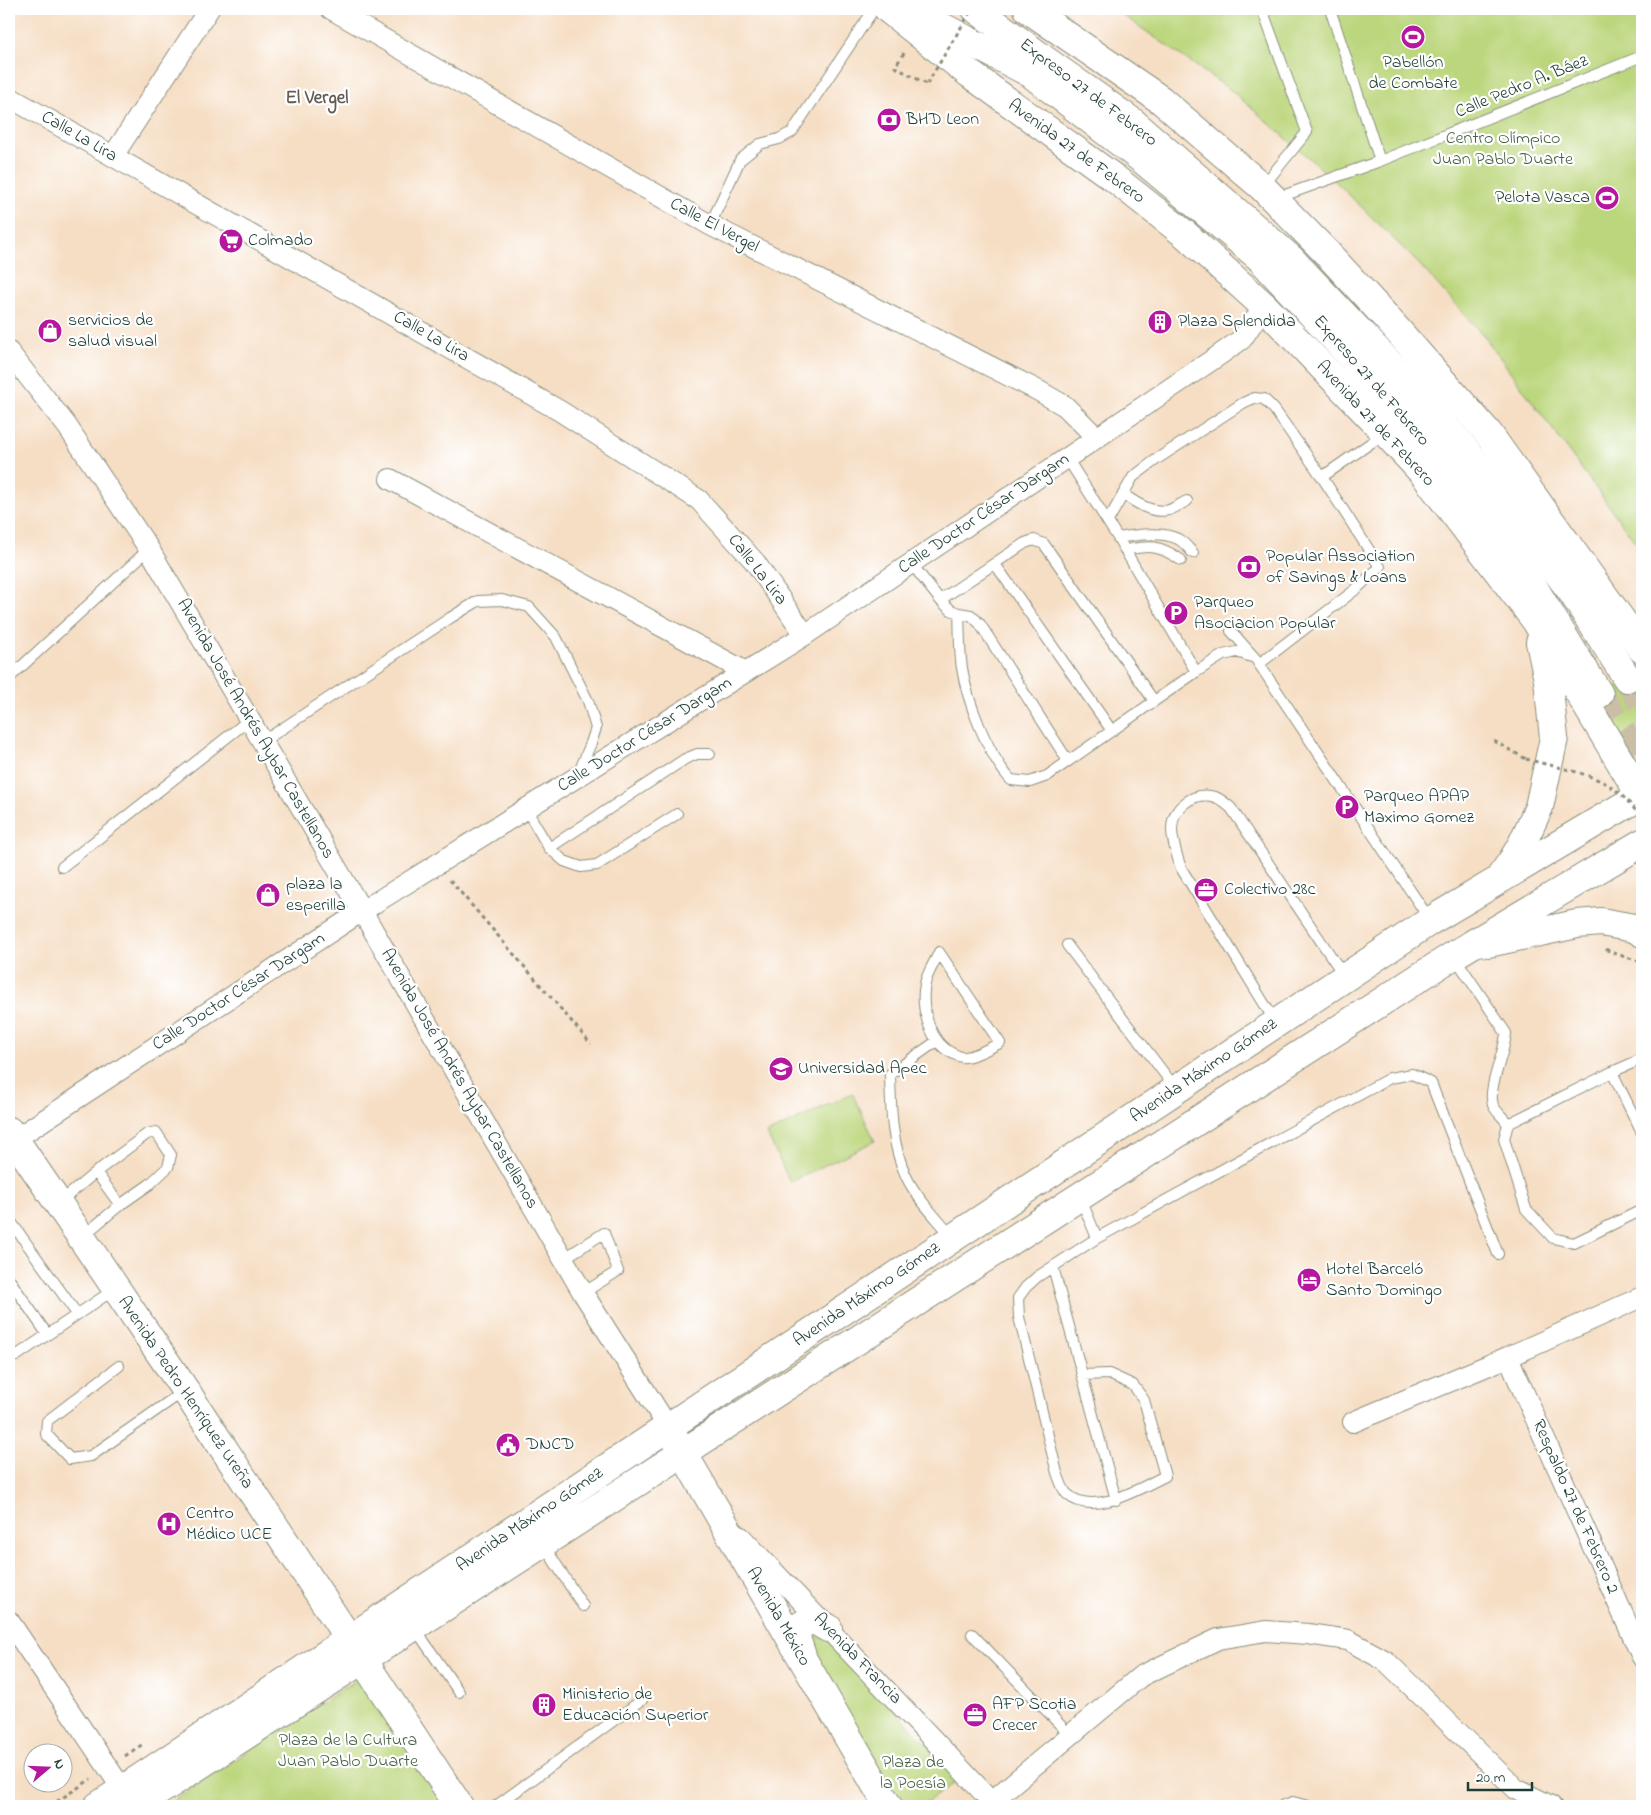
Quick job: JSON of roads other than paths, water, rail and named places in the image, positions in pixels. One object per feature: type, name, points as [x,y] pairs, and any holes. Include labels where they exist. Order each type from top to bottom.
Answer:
[{"type":"main road","name":"Avenida 27 de Febrero","points":[[888,9],[970,74],[1114,178],[1186,235],[1264,306],[1386,433],[1424,474],[1536,621],[1642,802]]},
{"type":"main road","name":"Expreso 27 de Febrero","points":[[908,9],[1030,73],[1144,161],[1260,257],[1395,404],[1521,567],[1600,694]]},
{"type":"main road","name":"Expreso 27 de Febrero","points":[[976,9],[1134,123],[1291,259],[1409,384],[1464,448],[1572,592],[1627,678]]},
{"type":"main road","points":[[1028,9],[1161,100],[1268,193],[1384,314],[1488,433],[1642,649]]},
{"type":"main road","points":[[1557,531],[1642,618]]},
{"type":"main road","points":[[1496,882],[1512,861],[1539,807],[1554,738],[1548,680],[1536,621]]},
{"type":"main road","name":"Avenida Máximo Gómez","points":[[98,1806],[130,1798],[355,1650],[668,1427],[1430,921],[1496,882],[1642,802]]},
{"type":"main road","name":"Avenida Máximo Gómez","points":[[355,1650],[414,1626],[1460,951],[1642,843]]},
{"type":"main road","points":[[1460,951],[1577,924],[1601,922],[1634,928],[1642,933]]},
{"type":"main road","name":"Avenida Pedro Henríquez Ureña","points":[[11,1138],[59,1203],[185,1390],[355,1650],[460,1806]]},
{"type":"main road","name":"Avenida México","points":[[668,1427],[888,1806]]},
{"type":"main road","points":[[803,1660],[796,1638],[798,1628],[806,1621],[815,1620],[828,1628]]},
{"type":"street","points":[[113,156],[209,9]]},
{"type":"street","name":"Calle El Vergel","points":[[330,9],[710,225],[1039,391],[1065,406],[1097,438]]},
{"type":"street","name":"Calle La Lira","points":[[9,97],[560,411],[699,500],[754,562],[805,635]]},
{"type":"street","name":"Calle Doctor César Dargam","points":[[11,1138],[362,911],[805,635],[1242,338],[1264,306]]},
{"type":"street","name":"Avenida José Andrés Aybar Castellanos","points":[[9,352],[67,426],[149,548],[362,911],[582,1293],[668,1427]]},
{"type":"street","points":[[390,479],[746,672]]},
{"type":"street","points":[[1353,1422],[1508,1357],[1642,1297]]},
{"type":"street","name":"Respaldo 27 de Febrero 2","points":[[1508,1357],[1642,1658]]},
{"type":"street","name":"Avenida Francia","points":[[717,1512],[994,1804]]},
{"type":"street","points":[[9,1621],[130,1798]]},
{"type":"street","points":[[994,1804],[1070,1735],[1141,1676],[1218,1639],[1266,1631],[1308,1634],[1348,1640],[1386,1662],[1516,1789],[1550,1806]]},
{"type":"lane","points":[[710,225],[740,160],[760,144],[779,139],[792,132],[874,9]]},
{"type":"lane","points":[[1262,9],[1307,132],[1268,193]]},
{"type":"lane","points":[[1330,9],[1380,161]]},
{"type":"lane","name":"Calle Pedro A. Báez","points":[[1268,193],[1380,161],[1642,56]]},
{"type":"lane","points":[[1108,521],[1133,477],[1235,408],[1254,398],[1264,399],[1274,409],[1322,477],[1380,567],[1355,590],[1257,661]]},
{"type":"lane","points":[[1322,477],[1386,433]]},
{"type":"lane","points":[[1067,458],[1126,550],[1196,672]]},
{"type":"lane","points":[[1123,494],[1140,505],[1155,509],[1168,510],[1187,501]]},
{"type":"lane","points":[[1118,538],[1144,534],[1165,536],[1179,539],[1193,553]]},
{"type":"lane","points":[[940,600],[1025,543],[1034,540],[1044,544],[1154,701]]},
{"type":"lane","points":[[1126,550],[1145,546],[1164,549],[1180,560]]},
{"type":"lane","points":[[9,678],[149,548]]},
{"type":"lane","points":[[912,563],[940,600],[951,610],[971,615],[980,624],[1068,761]]},
{"type":"lane","points":[[995,564],[1112,731]]},
{"type":"lane","points":[[262,742],[478,601],[502,600],[529,607],[556,636],[588,701],[596,728],[592,743],[577,777]]},
{"type":"lane","points":[[959,613],[962,668],[975,717],[1000,768],[1011,780],[1030,782],[1047,776],[1223,655],[1236,652],[1257,661]]},
{"type":"lane","points":[[1231,631],[1257,661],[1430,921]]},
{"type":"lane","points":[[62,867],[249,720]]},
{"type":"lane","points":[[549,848],[685,759],[697,754],[710,754]]},
{"type":"lane","points":[[1276,1023],[1181,868],[1172,828],[1181,807],[1194,796],[1207,795],[1218,798],[1232,808],[1346,978]]},
{"type":"lane","points":[[526,809],[549,848],[564,862],[581,867],[597,865],[677,814]]},
{"type":"lane","points":[[1067,945],[1176,1090]]},
{"type":"lane","points":[[1460,951],[1506,1033],[1503,1052],[1493,1085],[1493,1105],[1508,1124]]},
{"type":"lane","points":[[940,952],[1000,1043],[974,1055],[962,1058],[947,1051],[937,1041],[927,1018],[924,996],[925,983],[940,952]]},
{"type":"lane","points":[[937,1041],[890,1074],[891,1123],[906,1176],[953,1238]]},
{"type":"lane","points":[[1642,1059],[1508,1124],[1504,1139],[1526,1209],[1553,1238],[1574,1243],[1642,1210]]},
{"type":"lane","points":[[1612,1072],[1642,1133]]},
{"type":"lane","points":[[1082,1375],[1109,1374],[1132,1384],[1144,1400],[1165,1476],[1116,1500],[1089,1503],[1074,1499],[1065,1493],[1057,1474],[1019,1317],[1018,1298],[1026,1287],[1097,1238],[1390,1078],[1412,1074],[1431,1083],[1498,1254]]},
{"type":"lane","points":[[59,1203],[96,1172],[147,1134],[156,1132],[171,1155],[168,1167],[150,1184],[120,1205],[82,1237]]},
{"type":"lane","points":[[96,1172],[120,1205]]},
{"type":"lane","points":[[1079,1196],[1097,1238]]},
{"type":"lane","points":[[9,1219],[77,1314]]},
{"type":"lane","points":[[563,1259],[604,1233],[618,1271],[582,1293]]},
{"type":"lane","points":[[1053,1267],[1116,1500]]},
{"type":"lane","points":[[9,1280],[48,1334]]},
{"type":"lane","points":[[9,1356],[16,1356],[116,1288]]},
{"type":"lane","points":[[119,1366],[47,1422],[46,1434],[70,1459],[92,1456],[185,1390]]},
{"type":"lane","points":[[542,1543],[583,1606]]},
{"type":"lane","points":[[414,1626],[459,1692]]},
{"type":"lane","points":[[972,1634],[1070,1735]]},
{"type":"lane","points":[[496,1806],[642,1700]]},
{"type":"lane","points":[[1282,1806],[1293,1802],[1308,1806]]},
{"type":"tunnel","points":[[1627,678],[1642,702]]},
{"type":"tunnel","points":[[1599,694],[1642,764]]},
{"type":"place","name":"Pabellón de Combate","points":[[1413,37]]},
{"type":"place","name":"BHD Leon","points":[[889,120]]},
{"type":"place","name":"Pelota Vasca","points":[[1607,198]]},
{"type":"place","name":"Colmado","points":[[231,241]]},
{"type":"place","name":"Plaza Splendida","points":[[1160,322]]},
{"type":"place","name":"servicios de salud visual","points":[[50,331]]},
{"type":"place","name":"Popular Association of Savings & Loans","points":[[1249,567]]},
{"type":"place","name":"Parqueo Asociacion Popular","points":[[1176,613]]},
{"type":"place","name":"Parqueo APAP Maximo Gomez","points":[[1347,807]]},
{"type":"place","name":"Colectivo 28c","points":[[1206,890]]},
{"type":"place","name":"plaza la esperilla","points":[[268,895]]},
{"type":"place","name":"Universidad Apec","points":[[781,1069]]},
{"type":"place","name":"Hotel Barceló Santo Domingo","points":[[1309,1280]]},
{"type":"place","name":"DNCD","points":[[508,1445]]},
{"type":"place","name":"Centro Médico UCE","points":[[169,1524]]},
{"type":"place","name":"Ministerio de Educación Superior","points":[[544,1705]]},
{"type":"place","name":"AFP Scotia Crecer","points":[[975,1715]]},
{"type":"district","name":"El Vergel","points":[[317,98]]},
{"type":"park label","name":"Centro Olímpico Juan Pablo Duarte","points":[[1503,149]]},
{"type":"park label","name":"Plaza de la Cultura Juan Pablo Duarte","points":[[348,1751]]},
{"type":"park label","name":"Plaza de la Poesía","points":[[913,1774]]}]
